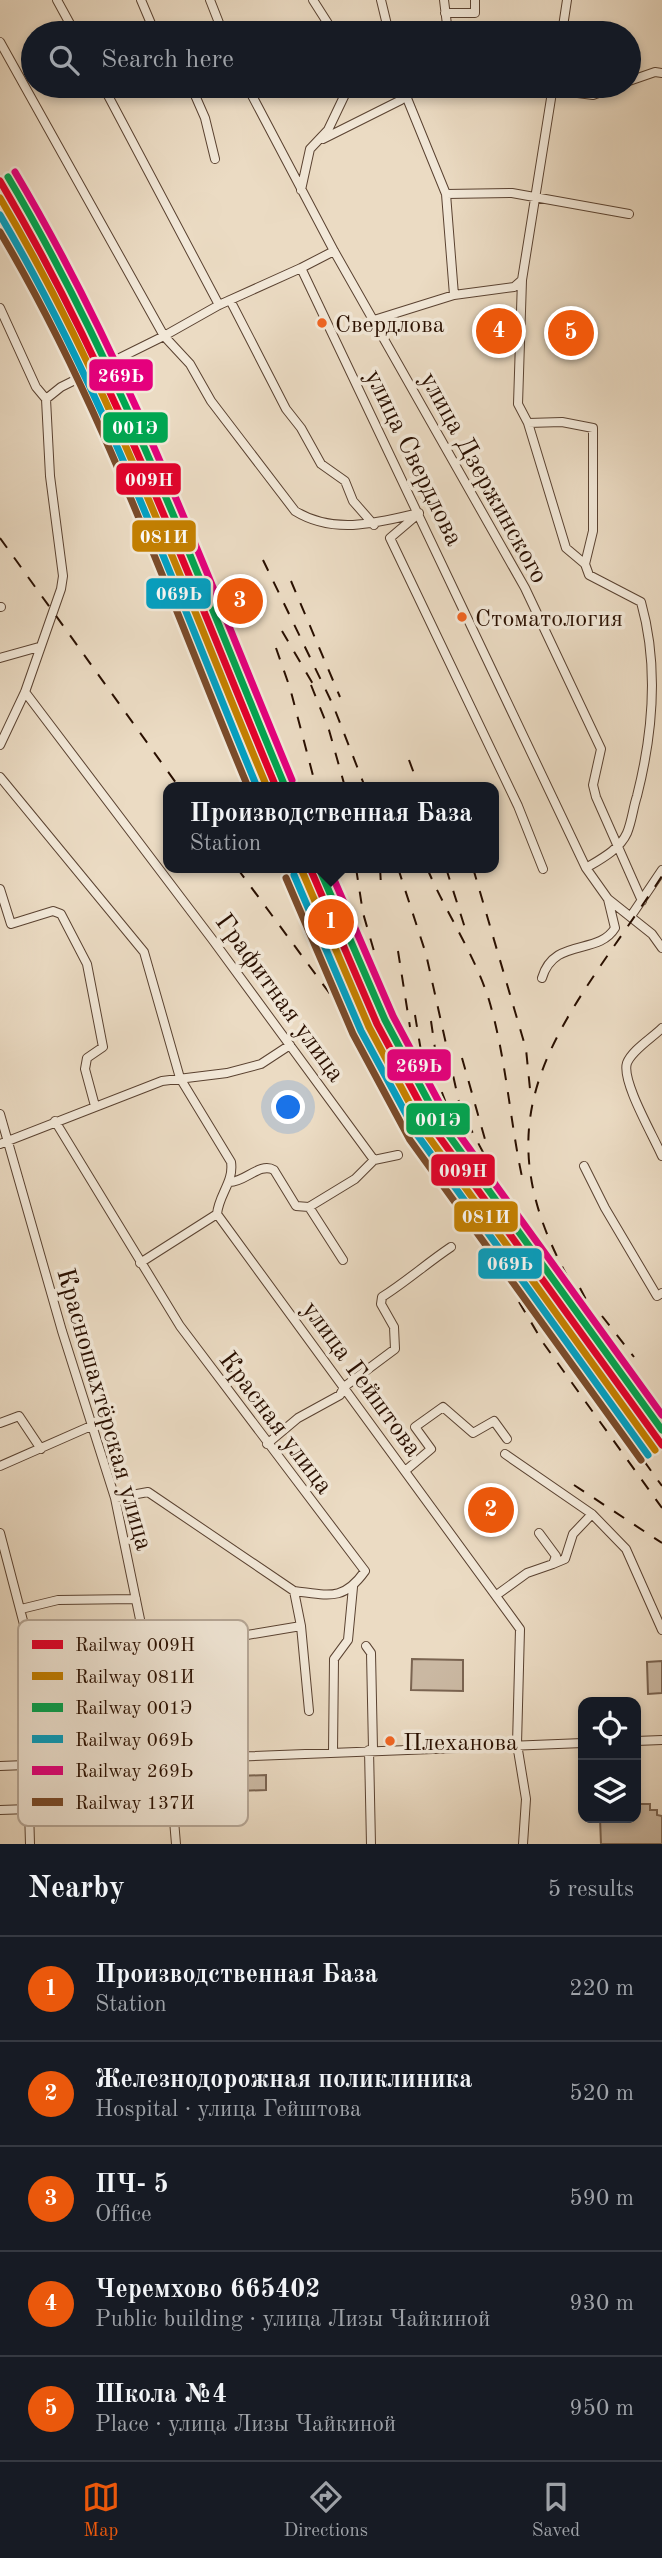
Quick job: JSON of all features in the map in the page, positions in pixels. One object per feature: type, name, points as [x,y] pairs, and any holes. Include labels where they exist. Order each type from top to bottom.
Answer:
[{"type":"street","points":[[57,0],[68,21]]},
{"type":"street","points":[[141,0],[150,21]]},
{"type":"street","points":[[210,0],[218,21]]},
{"type":"street","points":[[313,0],[326,21]]},
{"type":"street","points":[[381,0],[386,21]]},
{"type":"street","points":[[444,0],[446,21]]},
{"type":"street","points":[[445,13],[475,13],[475,0]]},
{"type":"street","points":[[564,21],[567,0]]},
{"type":"street","points":[[0,42],[21,80]]},
{"type":"street","points":[[641,77],[655,72],[662,73]]},
{"type":"street","points":[[31,98],[164,336],[190,364],[211,401],[295,510],[310,519],[374,525],[419,513]]},
{"type":"street","points":[[109,98],[219,305]]},
{"type":"street","points":[[196,98],[205,118],[215,159]]},
{"type":"street","name":"улица Дзержинского","points":[[253,98],[334,251],[525,588],[601,749],[593,785],[642,901]]},
{"type":"street","points":[[301,190],[310,149],[328,130],[343,98]]},
{"type":"street","points":[[318,141],[401,98]]},
{"type":"street","points":[[407,98],[446,194],[454,295]]},
{"type":"street","points":[[551,98],[533,197],[522,280],[518,404],[528,423],[566,548],[585,564],[589,575],[641,603],[650,640],[653,692],[647,755],[626,834],[617,845],[586,868]]},
{"type":"street","points":[[446,194],[512,193],[629,214]]},
{"type":"street","points":[[46,399],[99,367],[164,336],[219,305],[334,251]]},
{"type":"street","name":"улица Свердлова","points":[[301,268],[586,868],[608,899]]},
{"type":"street","points":[[374,320],[454,295],[514,287],[522,280]]},
{"type":"street","points":[[230,300],[286,409],[301,428],[321,464],[345,481],[353,501],[374,525]]},
{"type":"street","points":[[0,308],[36,387],[46,399],[50,476],[63,576],[61,589],[25,692],[0,745]]},
{"type":"street","points":[[528,423],[562,422],[593,428],[593,531],[585,564]]},
{"type":"street","points":[[419,513],[390,538],[518,806],[543,869]]},
{"type":"street","points":[[0,658],[39,647]]},
{"type":"street","name":"Графитная улица","points":[[25,692],[374,1160]]},
{"type":"street","points":[[0,777],[144,952],[180,1078],[231,1162],[230,1182],[218,1199],[217,1214],[140,1263]]},
{"type":"street","points":[[631,916],[662,870]]},
{"type":"street","points":[[0,889],[11,924],[52,911],[61,914],[87,964],[103,1047],[88,1058],[85,1069],[95,1105]]},
{"type":"street","points":[[608,899],[652,934],[662,948]]},
{"type":"street","points":[[542,978],[547,963],[555,956],[610,938],[615,928],[608,899]]},
{"type":"street","points":[[652,934],[662,931]]},
{"type":"street","points":[[662,1028],[631,1056],[626,1065],[630,1087],[662,1156]]},
{"type":"street","points":[[4,1143],[95,1105],[162,1081],[227,1073],[261,1064],[290,1045]]},
{"type":"street","name":"Красношахтёрская улица","points":[[0,1114],[4,1143],[115,1498],[141,1620]]},
{"type":"street","name":"Красная улица","points":[[55,1121],[180,1326],[365,1571],[354,1587]]},
{"type":"street","points":[[230,1182],[241,1182],[269,1167],[296,1206],[309,1207],[355,1179],[374,1160],[398,1155]]},
{"type":"street","points":[[584,1166],[605,1208],[659,1294]]},
{"type":"street","points":[[309,1207],[343,1260]]},
{"type":"street","name":"улица Гейштова","points":[[217,1214],[498,1594],[520,1629],[517,1744]]},
{"type":"street","points":[[267,1444],[298,1418],[340,1395],[344,1387],[395,1349],[394,1327],[381,1304],[382,1297],[451,1247]]},
{"type":"street","points":[[405,1471],[431,1449],[415,1427],[443,1407],[473,1433],[494,1421],[507,1439]]},
{"type":"street","points":[[0,1423],[19,1416],[41,1449]]},
{"type":"street","points":[[0,1466],[91,1426]]},
{"type":"street","points":[[505,1454],[592,1514],[626,1549],[662,1630]]},
{"type":"street","points":[[115,1498],[148,1492],[294,1591],[336,1595],[354,1587]]},
{"type":"street","points":[[498,1594],[527,1573],[565,1559],[573,1534],[592,1514]]},
{"type":"street","points":[[0,1533],[23,1620]]},
{"type":"street","points":[[539,1533],[556,1556],[553,1564]]},
{"type":"street","points":[[333,1751],[334,1659],[348,1640],[354,1587]]},
{"type":"street","points":[[294,1591],[302,1626],[309,1711]]},
{"type":"street","points":[[21,1609],[58,1600],[136,1599]]},
{"type":"street","points":[[248,1635],[302,1626]]},
{"type":"street","points":[[366,1646],[371,1653],[371,1844]]},
{"type":"street","points":[[641,1741],[662,1740]]},
{"type":"street","points":[[248,1756],[578,1743]]},
{"type":"street","points":[[517,1744],[526,1799],[523,1844]]},
{"type":"street","points":[[0,1766],[18,1766]]},
{"type":"street","points":[[0,1810],[18,1810]]},
{"type":"street","points":[[29,1826],[30,1844]]},
{"type":"street","name":"Красношахтёрская улица","points":[[174,1826],[176,1844]]},
{"type":"shaded area","points":[[412,1659],[463,1660],[463,1691],[411,1690]]},
{"type":"shaded area","points":[[662,1661],[662,1693],[648,1694],[647,1662]]},
{"type":"shaded area","points":[[266,1775],[266,1790],[248,1791],[248,1776]]},
{"type":"shaded area","points":[[641,1804],[650,1804],[650,1810],[657,1810],[657,1815],[662,1816],[662,1844],[601,1844],[600,1823],[641,1823]]},
{"type":"railway","points":[[0,538],[175,782]]},
{"type":"railway","points":[[263,560],[333,705],[363,782]]},
{"type":"railway","points":[[291,581],[340,697]]},
{"type":"railway","points":[[282,631],[317,691]]},
{"type":"railway","points":[[276,648],[290,688],[315,782]]},
{"type":"railway","points":[[311,685],[329,730],[344,782]]},
{"type":"railway","points":[[409,760],[417,782]]},
{"type":"railway","points":[[241,873],[356,1029],[401,1111],[461,1207],[662,1486]]},
{"type":"railway","points":[[357,873],[363,913],[376,958]]},
{"type":"railway","points":[[380,873],[381,885]]},
{"type":"railway","points":[[400,873],[426,954],[461,1111],[537,1253],[662,1430]]},
{"type":"railway","points":[[429,873],[476,966],[489,1000],[500,1046],[524,1186]]},
{"type":"railway","points":[[448,873],[465,928]]},
{"type":"railway","points":[[474,873],[526,1049],[530,1089]]},
{"type":"railway","points":[[580,1298],[547,1233],[531,1175],[529,1123],[541,1075],[562,1028],[591,980],[662,876]]},
{"type":"railway","points":[[398,951],[410,1027]]},
{"type":"railway","points":[[415,1015],[421,1051],[432,1084]]},
{"type":"railway","points":[[431,1021],[441,1090],[466,1156]]},
{"type":"railway","points":[[462,1058],[488,1150]]},
{"type":"railway","points":[[580,1288],[603,1332]]},
{"type":"railway","points":[[519,1302],[544,1344],[662,1508]]},
{"type":"railway","points":[[602,1316],[634,1357]]},
{"type":"railway","points":[[574,1485],[662,1543]]},
{"type":"rail line","name":"269Ь","points":[[15,172],[95,319],[131,395],[292,780]]},
{"type":"rail line","name":"001Э","points":[[8,177],[49,250],[123,399],[283,782]]},
{"type":"rail line","name":"009Н","points":[[0,181],[41,254],[115,403],[274,782]]},
{"type":"rail line","name":"081И","points":[[0,198],[40,269],[111,414],[265,782]]},
{"type":"rail line","name":"069Ь","points":[[0,215],[74,354],[139,496],[255,782]]},
{"type":"rail line","name":"137И","points":[[0,232],[72,366],[104,435],[246,782]]},
{"type":"rail line","name":"081И","points":[[303,873],[369,1027],[425,1132],[655,1450]]},
{"type":"rail line","name":"009Н","points":[[312,873],[377,1024],[433,1128],[662,1445]]},
{"type":"rail line","name":"001Э","points":[[321,873],[385,1020],[440,1123],[662,1430]]},
{"type":"rail line","name":"269Ь","points":[[331,873],[393,1016],[448,1119],[662,1415]]},
{"type":"rail line","name":"069Ь","points":[[294,875],[361,1031],[418,1136],[648,1455]]},
{"type":"rail line","name":"137И","points":[[286,878],[353,1034],[410,1140],[641,1460]]},
{"type":"place","name":"Свердлова","points":[[322,323]]},
{"type":"place","name":"Черемхово 665402","points":[[499,331]]},
{"type":"place","name":"Школа №4","points":[[571,333]]},
{"type":"place","name":"ПЧ- 5","points":[[240,601]]},
{"type":"place","name":"Стоматология","points":[[462,617]]},
{"type":"place","name":"Производственная База","points":[[331,922]]},
{"type":"place","name":"Железнодорожная поликлиника","points":[[491,1510]]},
{"type":"place","name":"Плеханова","points":[[390,1741]]}]
